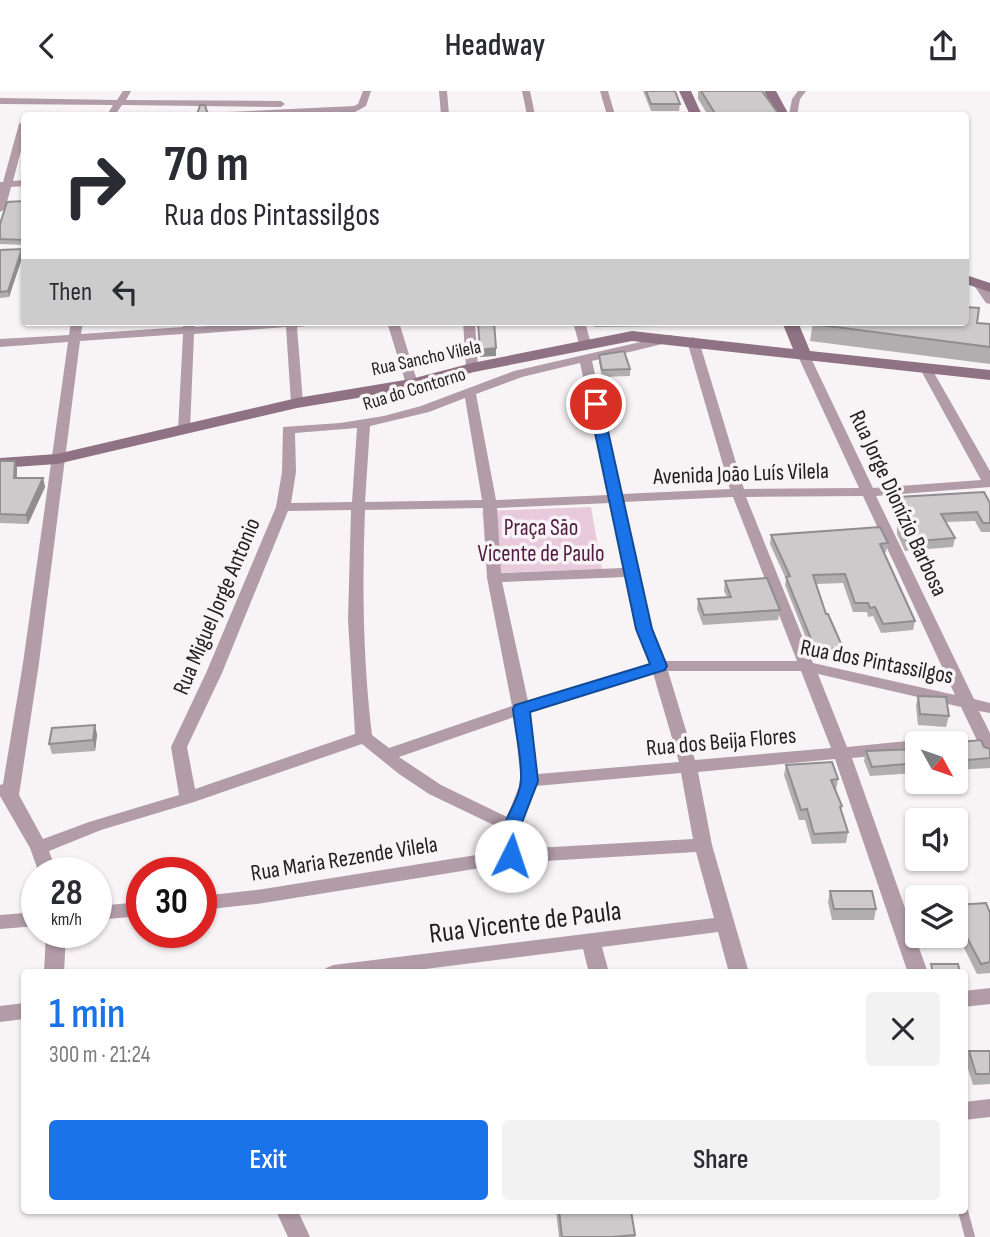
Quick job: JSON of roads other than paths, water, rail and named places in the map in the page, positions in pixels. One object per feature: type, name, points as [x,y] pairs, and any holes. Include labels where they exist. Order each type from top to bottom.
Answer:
[{"type":"main road","points":[[685,91],[695,112]]},
{"type":"main road","points":[[770,91],[781,112]]},
{"type":"main road","name":"Rua Jorge Dionízio Barbosa","points":[[792,326],[803,354]]},
{"type":"main road","name":"Rua Sancho Vilela","points":[[0,463],[57,459],[297,403],[412,384],[472,368],[585,350],[632,336],[671,338],[990,375]]},
{"type":"street","points":[[32,112],[46,91]]},
{"type":"street","points":[[113,112],[127,91]]},
{"type":"street","points":[[195,112],[206,91]]},
{"type":"street","points":[[278,111],[286,91]]},
{"type":"street","points":[[0,101],[200,104],[278,111],[355,109],[362,106],[367,91]]},
{"type":"street","points":[[443,91],[445,112]]},
{"type":"street","points":[[526,91],[530,112]]},
{"type":"street","points":[[604,91],[610,112]]},
{"type":"street","points":[[794,112],[796,99],[802,91]]},
{"type":"street","points":[[0,209],[13,150],[21,132]]},
{"type":"street","points":[[978,284],[990,301]]},
{"type":"street","points":[[42,857],[5,791],[50,532],[57,459],[77,326]]},
{"type":"street","points":[[0,343],[75,339],[181,326]]},
{"type":"street","points":[[184,430],[189,326]]},
{"type":"street","points":[[291,326],[297,403]]},
{"type":"street","points":[[394,326],[412,384]]},
{"type":"street","points":[[469,326],[472,368]]},
{"type":"street","points":[[580,326],[644,629],[659,666],[688,765],[703,845],[738,969]]},
{"type":"street","points":[[693,341],[738,493],[842,754],[917,969]]},
{"type":"street","name":"Rua do Contorno","points":[[288,430],[364,424],[425,409],[585,350]]},
{"type":"street","name":"Rua Jorge Dionízio Barbosa","points":[[803,354],[968,703],[982,744]]},
{"type":"street","points":[[925,367],[990,483]]},
{"type":"street","points":[[470,393],[490,504],[494,577],[521,709],[530,781],[507,838],[511,856]]},
{"type":"street","points":[[364,424],[358,506],[357,691],[364,737],[433,789],[512,826]]},
{"type":"street","name":"Rua Miguel Jorge Antonio","points":[[188,798],[180,747],[283,507],[289,472],[288,430]]},
{"type":"street","name":"Avenida João Luís Vilela","points":[[283,507],[490,504],[738,493],[869,492],[990,483]]},
{"type":"street","points":[[494,577],[631,572]]},
{"type":"street","name":"Rua dos Pintassilgos","points":[[389,754],[659,666],[806,666],[990,708]]},
{"type":"street","points":[[39,848],[94,826],[188,798],[364,737]]},
{"type":"street","name":"Rua dos Beija Flores","points":[[530,781],[688,765],[905,748]]},
{"type":"street","name":"Rua Maria Rezende Vilela","points":[[217,901],[511,856],[703,845]]},
{"type":"street","points":[[0,922],[21,920]]},
{"type":"street","name":"Rua Vicente de Paula","points":[[378,969],[724,924]]},
{"type":"street","points":[[591,941],[598,969]]},
{"type":"street","points":[[54,969],[55,948]]},
{"type":"street","points":[[968,999],[990,996]]},
{"type":"street","points":[[0,1014],[21,1011]]},
{"type":"street","points":[[968,1111],[990,1108]]},
{"type":"street","points":[[288,1214],[299,1237]]},
{"type":"lane","points":[[963,1214],[970,1237]]},
{"type":"park label","name":"Praça São Vicente de Paulo","points":[[541,540]]}]
